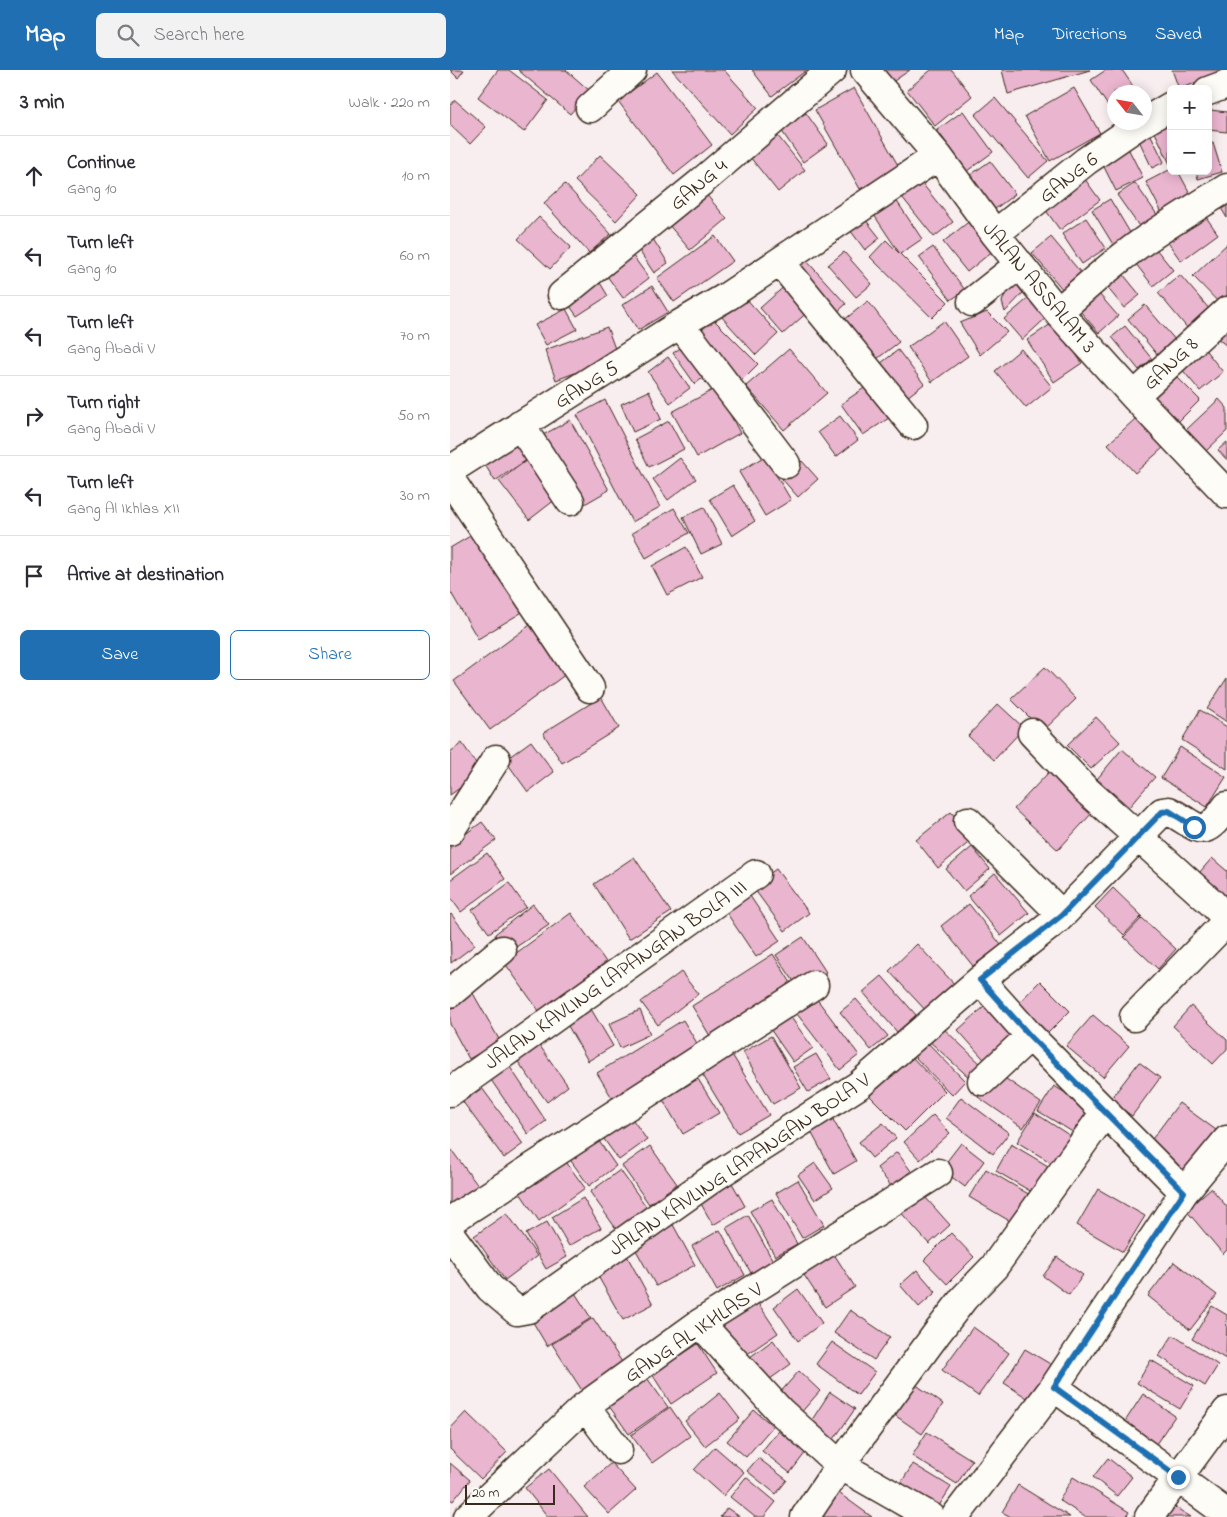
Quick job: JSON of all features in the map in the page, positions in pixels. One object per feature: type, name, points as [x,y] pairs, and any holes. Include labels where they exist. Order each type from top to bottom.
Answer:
[{"type":"street","points":[[590,108],[632,70]]},
{"type":"street","name":"GANG 4","points":[[562,295],[700,183],[832,70]]},
{"type":"street","name":"JALAN ASSALAM 3","points":[[865,70],[938,156],[995,234],[1058,312],[1227,494]]},
{"type":"street","points":[[1212,90],[1227,84]]},
{"type":"street","name":"GANG 6","points":[[1152,117],[1167,108]]},
{"type":"street","name":"GANG 6","points":[[995,234],[1086,161],[1132,130]]},
{"type":"street","name":"GANG 5","points":[[590,688],[452,482],[455,467],[680,324],[728,296],[938,156]]},
{"type":"street","points":[[1058,312],[1100,275],[1144,241],[1227,188]]},
{"type":"street","points":[[780,262],[913,425]]},
{"type":"street","points":[[972,302],[1020,264]]},
{"type":"street","name":"GANG 8","points":[[1134,396],[1227,311]]},
{"type":"street","points":[[680,324],[786,464]]},
{"type":"street","points":[[520,426],[570,501]]},
{"type":"street","points":[[1032,733],[1085,789],[1212,903],[1227,920],[1134,1017]]},
{"type":"street","points":[[450,831],[496,759]]},
{"type":"street","points":[[1184,1192],[1030,1036],[980,980],[1062,915],[1162,812],[1169,811],[1194,827],[1203,829],[1211,826],[1227,806]]},
{"type":"street","points":[[968,821],[1062,915]]},
{"type":"street","name":"JALAN KAVLING LAPANGAN BOLA III","points":[[450,1092],[756,874]]},
{"type":"street","points":[[450,993],[502,950]]},
{"type":"street","name":"JALAN KAVLING LAPANGAN BOLA V","points":[[450,1234],[490,1288],[517,1311],[528,1309],[713,1178],[859,1085],[980,980]]},
{"type":"street","points":[[450,1221],[814,985]]},
{"type":"street","points":[[982,1081],[1030,1036]]},
{"type":"street","points":[[805,1517],[840,1465],[964,1298],[994,1267],[1106,1111]]},
{"type":"street","points":[[955,1517],[1054,1387],[1184,1192],[1227,1140]]},
{"type":"street","name":"GANG AL IKHLAS V","points":[[468,1517],[585,1406],[700,1323],[938,1173]]},
{"type":"street","points":[[700,1323],[780,1411],[840,1465],[931,1517]]},
{"type":"street","points":[[1054,1387],[1227,1514]]},
{"type":"street","points":[[585,1406],[618,1450]]},
{"type":"street","points":[[1149,1517],[1227,1411]]},
{"type":"building","points":[[450,70],[464,70],[458,78]]},
{"type":"building","points":[[498,70],[509,70],[548,100],[524,132],[478,97]]},
{"type":"building","points":[[518,70],[566,70],[590,91],[570,114]]},
{"type":"building","points":[[672,70],[724,70],[758,108],[730,134]]},
{"type":"building","points":[[752,70],[807,70],[772,96]]},
{"type":"building","points":[[870,70],[910,70],[882,89]]},
{"type":"building","points":[[931,70],[952,70],[972,96],[935,126],[907,90]]},
{"type":"building","points":[[1002,70],[1090,70],[1008,94]]},
{"type":"building","points":[[1106,70],[1122,70],[1132,85],[1107,85],[1107,104],[1091,80]]},
{"type":"building","points":[[1172,70],[1226,70],[1226,72],[1190,85],[1178,85]]},
{"type":"building","points":[[657,72],[712,145],[674,175],[618,101]]},
{"type":"building","points":[[854,88],[899,167],[860,189],[815,110]]},
{"type":"building","points":[[1074,88],[1100,133],[1050,161],[1025,116]]},
{"type":"building","points":[[995,98],[1048,161],[1028,178],[975,115]]},
{"type":"building","points":[[455,100],[486,127],[470,144],[450,125],[450,106]]},
{"type":"building","points":[[1212,110],[1227,112],[1227,132],[1212,130]]},
{"type":"building","points":[[963,111],[993,152],[967,171],[937,130]]},
{"type":"building","points":[[806,113],[828,144],[803,162],[781,130]]},
{"type":"building","points":[[1152,122],[1167,122],[1167,158],[1152,126]]},
{"type":"building","points":[[1148,130],[1164,162],[1152,168],[1135,132]]},
{"type":"building","points":[[777,135],[805,170],[778,192],[750,157]]},
{"type":"building","points":[[1212,143],[1222,172],[1212,175]]},
{"type":"building","points":[[1126,144],[1143,178],[1116,191],[1099,157]]},
{"type":"building","points":[[600,155],[641,194],[616,221],[575,181]]},
{"type":"building","points":[[990,161],[1015,194],[991,212],[966,178]]},
{"type":"building","points":[[1079,171],[1100,200],[1060,230],[1039,201]]},
{"type":"building","points":[[1167,171],[1167,175],[1180,175],[1192,197],[1162,213],[1146,182]]},
{"type":"building","points":[[1197,175],[1212,175],[1198,179]]},
{"type":"building","points":[[917,177],[953,222],[934,237],[898,192]]},
{"type":"building","points":[[1135,183],[1158,216],[1141,229],[1117,195]]},
{"type":"building","points":[[565,184],[611,234],[589,253],[544,203]]},
{"type":"building","points":[[705,193],[727,219],[690,250],[668,224]]},
{"type":"building","points":[[1227,193],[1227,218],[1216,200]]},
{"type":"building","points":[[1110,199],[1132,236],[1114,246],[1092,210]]},
{"type":"building","points":[[896,200],[922,239],[900,254],[874,215]]},
{"type":"building","points":[[1201,210],[1218,234],[1181,261],[1164,237]]},
{"type":"building","points":[[976,216],[1000,245],[967,272],[943,242]]},
{"type":"building","points":[[539,217],[571,247],[550,269],[518,239]]},
{"type":"building","points":[[1086,218],[1106,248],[1082,264],[1062,234]]},
{"type":"building","points":[[865,219],[880,238],[865,250],[850,230]]},
{"type":"building","points":[[715,236],[733,261],[674,302],[657,278]]},
{"type":"building","points":[[1051,237],[1082,274],[1063,290],[1032,253]]},
{"type":"building","points":[[653,239],[668,263],[654,273],[638,249]]},
{"type":"building","points":[[886,240],[948,302],[932,318],[870,257]]},
{"type":"building","points":[[1152,244],[1173,270],[1153,286],[1132,259]]},
{"type":"building","points":[[1227,244],[1227,307],[1225,309],[1193,276]]},
{"type":"building","points":[[933,247],[965,290],[951,300],[919,257]]},
{"type":"building","points":[[630,252],[649,278],[623,298],[604,272]]},
{"type":"building","points":[[844,252],[872,284],[856,297],[828,265]]},
{"type":"building","points":[[805,259],[846,304],[832,317],[791,272]]},
{"type":"building","points":[[1118,268],[1140,295],[1124,308],[1102,281]]},
{"type":"building","points":[[1180,275],[1211,311],[1189,330],[1158,293]]},
{"type":"building","points":[[1011,277],[1023,293],[1005,312],[1002,302]]},
{"type":"building","points":[[599,281],[608,296],[577,316],[567,302]]},
{"type":"building","points":[[788,283],[811,309],[783,334],[760,308]]},
{"type":"building","points":[[652,286],[668,312],[638,330],[622,305]]},
{"type":"building","points":[[1093,287],[1118,316],[1099,333],[1074,304]]},
{"type":"building","points":[[743,295],[778,334],[756,355],[720,315]]},
{"type":"building","points":[[1031,296],[1048,316],[1022,340],[1004,319]]},
{"type":"building","points":[[868,301],[899,342],[869,365],[839,324]]},
{"type":"building","points":[[1145,305],[1177,342],[1159,357],[1128,319]]},
{"type":"building","points":[[566,309],[577,329],[546,345],[535,325]]},
{"type":"building","points":[[987,312],[1007,332],[980,355],[960,323]]},
{"type":"building","points":[[1227,317],[1227,346],[1213,335]]},
{"type":"building","points":[[713,319],[758,364],[740,382],[695,336]]},
{"type":"building","points":[[944,321],[968,356],[932,382],[908,347]]},
{"type":"building","points":[[1054,322],[1082,363],[1054,382],[1027,340]]},
{"type":"building","points":[[1125,326],[1152,359],[1139,370],[1112,337]]},
{"type":"building","points":[[607,327],[618,357],[556,380],[545,350]]},
{"type":"building","points":[[1199,342],[1223,372],[1200,391],[1175,361]]},
{"type":"building","points":[[688,343],[709,373],[695,384],[673,353]]},
{"type":"building","points":[[789,349],[827,393],[784,430],[746,386]]},
{"type":"building","points":[[1021,349],[1052,387],[1026,408],[995,371]]},
{"type":"building","points":[[898,350],[924,384],[898,404],[872,370]]},
{"type":"building","points":[[668,357],[690,388],[670,403],[648,372]]},
{"type":"building","points":[[1170,370],[1200,400],[1177,423],[1147,392]]},
{"type":"building","points":[[870,384],[892,416],[863,435],[841,404]]},
{"type":"building","points":[[716,388],[740,433],[697,457],[672,412]]},
{"type":"building","points":[[649,391],[661,419],[633,432],[621,404]]},
{"type":"building","points":[[1219,399],[1227,408],[1227,431],[1206,451],[1186,430]]},
{"type":"building","points":[[605,400],[660,507],[632,522],[577,415]]},
{"type":"building","points":[[840,416],[858,440],[836,457],[818,432]]},
{"type":"building","points":[[1136,418],[1164,447],[1135,473],[1108,444]]},
{"type":"building","points":[[570,420],[609,490],[583,505],[543,435]]},
{"type":"building","points":[[669,421],[684,449],[649,467],[635,439]]},
{"type":"building","points":[[515,431],[531,457],[495,481],[479,455]]},
{"type":"building","points":[[1227,442],[1227,460],[1218,450]]},
{"type":"building","points":[[765,456],[791,500],[765,516],[739,472]]},
{"type":"building","points":[[531,457],[560,496],[529,520],[499,481]]},
{"type":"building","points":[[680,458],[696,479],[668,500],[653,479]]},
{"type":"building","points":[[802,461],[818,479],[798,497],[782,479]]},
{"type":"building","points":[[733,485],[755,521],[732,536],[710,499]]},
{"type":"building","points":[[704,507],[722,544],[701,554],[683,517]]},
{"type":"building","points":[[674,508],[689,533],[646,558],[632,533]]},
{"type":"building","points":[[477,532],[524,611],[478,639],[450,591],[450,548]]},
{"type":"building","points":[[686,547],[702,577],[667,595],[652,566]]},
{"type":"building","points":[[530,625],[566,674],[490,730],[454,681]]},
{"type":"building","points":[[1045,667],[1076,699],[1043,731],[1011,699]]},
{"type":"building","points":[[1227,678],[1227,722],[1207,709]]},
{"type":"building","points":[[601,697],[619,728],[562,763],[543,733]]},
{"type":"building","points":[[998,704],[1024,728],[994,760],[968,736]]},
{"type":"building","points":[[1200,710],[1227,727],[1227,769],[1182,740]]},
{"type":"building","points":[[1096,717],[1120,742],[1091,769],[1067,745]]},
{"type":"building","points":[[531,741],[554,772],[528,792],[505,760]]},
{"type":"building","points":[[462,743],[482,772],[450,795],[450,752]]},
{"type":"building","points":[[1180,747],[1226,777],[1207,807],[1161,778]]},
{"type":"building","points":[[1122,749],[1155,777],[1129,807],[1097,779]]},
{"type":"building","points":[[1049,772],[1093,812],[1058,850],[1014,809]]},
{"type":"building","points":[[951,812],[973,839],[938,868],[916,840]]},
{"type":"building","points":[[482,822],[496,840],[450,874],[450,845]]},
{"type":"building","points":[[972,847],[990,869],[964,891],[946,869]]},
{"type":"building","points":[[487,853],[505,879],[461,912],[450,897],[450,880]]},
{"type":"building","points":[[634,857],[671,912],[629,939],[594,884]]},
{"type":"building","points":[[1212,858],[1227,871],[1227,910],[1193,880]]},
{"type":"building","points":[[776,869],[809,913],[785,931],[752,886]]},
{"type":"building","points":[[995,873],[1029,913],[1001,936],[968,896]]},
{"type":"building","points":[[509,883],[526,907],[489,933],[472,910]]},
{"type":"building","points":[[1113,888],[1142,916],[1124,935],[1095,907]]},
{"type":"building","points":[[746,890],[780,941],[756,957],[722,906]]},
{"type":"building","points":[[533,904],[549,925],[510,951],[498,944],[495,934]]},
{"type":"building","points":[[969,904],[1001,945],[973,966],[941,926]]},
{"type":"building","points":[[571,913],[606,962],[539,1011],[504,962]]},
{"type":"building","points":[[450,915],[475,945],[451,963]]},
{"type":"building","points":[[1142,918],[1176,949],[1158,969],[1124,937]]},
{"type":"building","points":[[803,937],[826,972],[799,989],[776,955]]},
{"type":"building","points":[[917,944],[957,987],[929,1014],[889,971]]},
{"type":"building","points":[[773,954],[791,983],[710,1036],[692,1006]]},
{"type":"building","points":[[681,972],[698,994],[658,1025],[641,1002]]},
{"type":"building","points":[[882,976],[916,1015],[897,1032],[863,992]]},
{"type":"building","points":[[1040,981],[1070,1011],[1042,1039],[1012,1010]]},
{"type":"building","points":[[470,988],[500,1041],[469,1059],[450,1024],[450,1000]]},
{"type":"building","points":[[813,994],[859,1055],[840,1070],[794,1010]]},
{"type":"building","points":[[856,999],[888,1036],[871,1050],[840,1012]]},
{"type":"building","points":[[588,1004],[613,1046],[588,1061],[564,1019]]},
{"type":"building","points":[[985,1006],[1016,1040],[989,1065],[958,1030]]},
{"type":"building","points":[[1191,1006],[1227,1040],[1227,1049],[1213,1064],[1173,1026]]},
{"type":"building","points":[[640,1010],[650,1034],[620,1048],[609,1024]]},
{"type":"building","points":[[787,1012],[813,1048],[793,1062],[768,1026]]},
{"type":"building","points":[[1093,1015],[1129,1046],[1103,1077],[1066,1046]]},
{"type":"building","points":[[683,1020],[703,1053],[617,1106],[597,1073]]},
{"type":"building","points":[[941,1026],[985,1068],[973,1081],[928,1040]]},
{"type":"building","points":[[533,1036],[568,1086],[547,1102],[511,1052]]},
{"type":"building","points":[[771,1036],[801,1088],[773,1104],[743,1052]]},
{"type":"building","points":[[925,1040],[965,1081],[952,1095],[911,1053]]},
{"type":"building","points":[[904,1049],[945,1091],[905,1131],[863,1089]]},
{"type":"building","points":[[731,1053],[769,1115],[738,1133],[701,1072]]},
{"type":"building","points":[[816,1054],[831,1079],[808,1092],[793,1067]]},
{"type":"building","points":[[1139,1062],[1160,1078],[1132,1116],[1110,1100]]},
{"type":"building","points":[[510,1067],[546,1121],[528,1134],[491,1080]]},
{"type":"building","points":[[996,1072],[1041,1103],[1023,1128],[978,1097]]},
{"type":"building","points":[[698,1079],[719,1113],[683,1134],[663,1100]]},
{"type":"building","points":[[1054,1086],[1091,1108],[1076,1134],[1038,1111]]},
{"type":"building","points":[[482,1088],[523,1144],[504,1158],[463,1102]]},
{"type":"building","points":[[961,1097],[1009,1133],[993,1154],[946,1118]]},
{"type":"building","points":[[1179,1103],[1216,1130],[1184,1173],[1147,1146]]},
{"type":"building","points":[[626,1110],[647,1140],[619,1160],[598,1131]]},
{"type":"building","points":[[1035,1113],[1072,1137],[1055,1165],[1017,1142]]},
{"type":"building","points":[[933,1115],[950,1133],[920,1160],[904,1142]]},
{"type":"building","points":[[831,1116],[856,1161],[834,1174],[809,1128]]},
{"type":"building","points":[[883,1123],[896,1138],[872,1158],[859,1142]]},
{"type":"building","points":[[594,1134],[616,1166],[589,1186],[566,1154]]},
{"type":"building","points":[[961,1143],[984,1161],[965,1187],[941,1169]]},
{"type":"building","points":[[1011,1144],[1053,1169],[1037,1195],[996,1171]]},
{"type":"building","points":[[650,1146],[677,1184],[649,1204],[622,1166]]},
{"type":"building","points":[[450,1148],[482,1191],[456,1211],[450,1203]]},
{"type":"building","points":[[897,1152],[911,1171],[891,1186],[877,1168]]},
{"type":"building","points":[[561,1155],[585,1188],[539,1221],[516,1187]]},
{"type":"building","points":[[815,1163],[833,1188],[815,1200],[798,1175]]},
{"type":"building","points":[[986,1169],[1030,1195],[1013,1223],[969,1197]]},
{"type":"building","points":[[620,1170],[648,1209],[617,1230],[590,1192]]},
{"type":"building","points":[[728,1176],[745,1206],[713,1225],[696,1195]]},
{"type":"building","points":[[798,1180],[824,1225],[802,1238],[776,1193]]},
{"type":"building","points":[[1211,1188],[1227,1207],[1227,1250],[1223,1254],[1186,1210]]},
{"type":"building","points":[[918,1189],[950,1225],[929,1244],[897,1208]]},
{"type":"building","points":[[1098,1189],[1145,1216],[1123,1252],[1077,1225]]},
{"type":"building","points":[[583,1198],[601,1228],[569,1246],[552,1217]]},
{"type":"building","points":[[772,1199],[797,1244],[775,1256],[750,1211]]},
{"type":"building","points":[[507,1213],[537,1256],[505,1280],[474,1236]]},
{"type":"building","points":[[748,1215],[773,1261],[751,1273],[726,1228]]},
{"type":"building","points":[[671,1221],[695,1265],[656,1286],[632,1243]]},
{"type":"building","points":[[547,1222],[567,1257],[546,1269],[526,1234]]},
{"type":"building","points":[[720,1230],[745,1275],[717,1291],[692,1246]]},
{"type":"building","points":[[951,1233],[974,1257],[947,1284],[924,1260]]},
{"type":"building","points":[[832,1251],[855,1287],[825,1307],[802,1272]]},
{"type":"building","points":[[626,1254],[653,1304],[623,1320],[595,1271]]},
{"type":"building","points":[[1057,1257],[1083,1275],[1069,1295],[1043,1276]]},
{"type":"building","points":[[1174,1262],[1217,1295],[1190,1330],[1148,1296]]},
{"type":"building","points":[[917,1270],[936,1292],[919,1307],[900,1285]]},
{"type":"building","points":[[570,1285],[591,1318],[547,1346],[527,1312]]},
{"type":"building","points":[[798,1289],[822,1323],[798,1341],[774,1307]]},
{"type":"building","points":[[756,1300],[778,1333],[737,1361],[715,1327]]},
{"type":"building","points":[[1212,1306],[1227,1315],[1226,1359],[1192,1339]]},
{"type":"building","points":[[850,1310],[890,1337],[874,1360],[834,1333]]},
{"type":"building","points":[[593,1318],[624,1365],[583,1392],[552,1344]]},
{"type":"building","points":[[973,1327],[1009,1353],[978,1396],[942,1370]]},
{"type":"building","points":[[1173,1335],[1218,1365],[1205,1386],[1159,1356]]},
{"type":"building","points":[[773,1340],[791,1364],[763,1384],[746,1360]]},
{"type":"building","points":[[832,1342],[875,1372],[858,1395],[816,1364]]},
{"type":"building","points":[[698,1344],[717,1373],[671,1404],[652,1374]]},
{"type":"building","points":[[1025,1349],[1057,1368],[1035,1403],[1004,1383]]},
{"type":"building","points":[[1151,1360],[1194,1386],[1180,1409],[1137,1383]]},
{"type":"building","points":[[799,1371],[820,1391],[798,1416],[777,1396]]},
{"type":"building","points":[[647,1378],[668,1407],[629,1434],[609,1406]]},
{"type":"building","points":[[915,1384],[943,1404],[922,1434],[893,1414]]},
{"type":"building","points":[[830,1392],[855,1409],[832,1442],[808,1426]]},
{"type":"building","points":[[720,1393],[740,1419],[705,1446],[685,1421]]},
{"type":"building","points":[[1143,1394],[1175,1416],[1156,1444],[1124,1423]]},
{"type":"building","points":[[670,1407],[690,1436],[652,1463],[631,1435]]},
{"type":"building","points":[[754,1410],[773,1426],[746,1457],[727,1441]]},
{"type":"building","points":[[466,1412],[507,1452],[481,1479],[450,1449],[450,1429]]},
{"type":"building","points":[[778,1431],[806,1452],[790,1473],[762,1451]]},
{"type":"building","points":[[927,1432],[972,1460],[957,1484],[912,1456]]},
{"type":"building","points":[[715,1447],[744,1472],[723,1496],[694,1470]]},
{"type":"building","points":[[758,1458],[787,1480],[776,1494],[747,1471]]},
{"type":"building","points":[[1108,1458],[1132,1477],[1117,1496],[1093,1477]]},
{"type":"building","points":[[450,1463],[470,1480],[453,1501],[450,1499]]},
{"type":"building","points":[[611,1463],[636,1490],[609,1514],[584,1487]]},
{"type":"building","points":[[913,1464],[951,1487],[937,1509],[899,1486]]},
{"type":"building","points":[[549,1469],[588,1517],[548,1517],[525,1488]]},
{"type":"building","points":[[746,1477],[776,1502],[764,1517],[755,1517],[730,1497]]},
{"type":"building","points":[[1073,1477],[1129,1512],[1126,1517],[1085,1517],[1059,1500]]},
{"type":"building","points":[[1018,1485],[1070,1517],[1011,1517],[1002,1512]]},
{"type":"building","points":[[836,1491],[872,1517],[817,1517]]},
{"type":"building","points":[[1173,1506],[1191,1517],[1166,1517]]},
{"type":"building","points":[[727,1508],[740,1517],[720,1517]]},
{"type":"route","points":[[1178,1477],[1054,1387],[1184,1192],[1030,1036],[980,980],[1062,915],[1162,812],[1169,811],[1194,827]]}]
